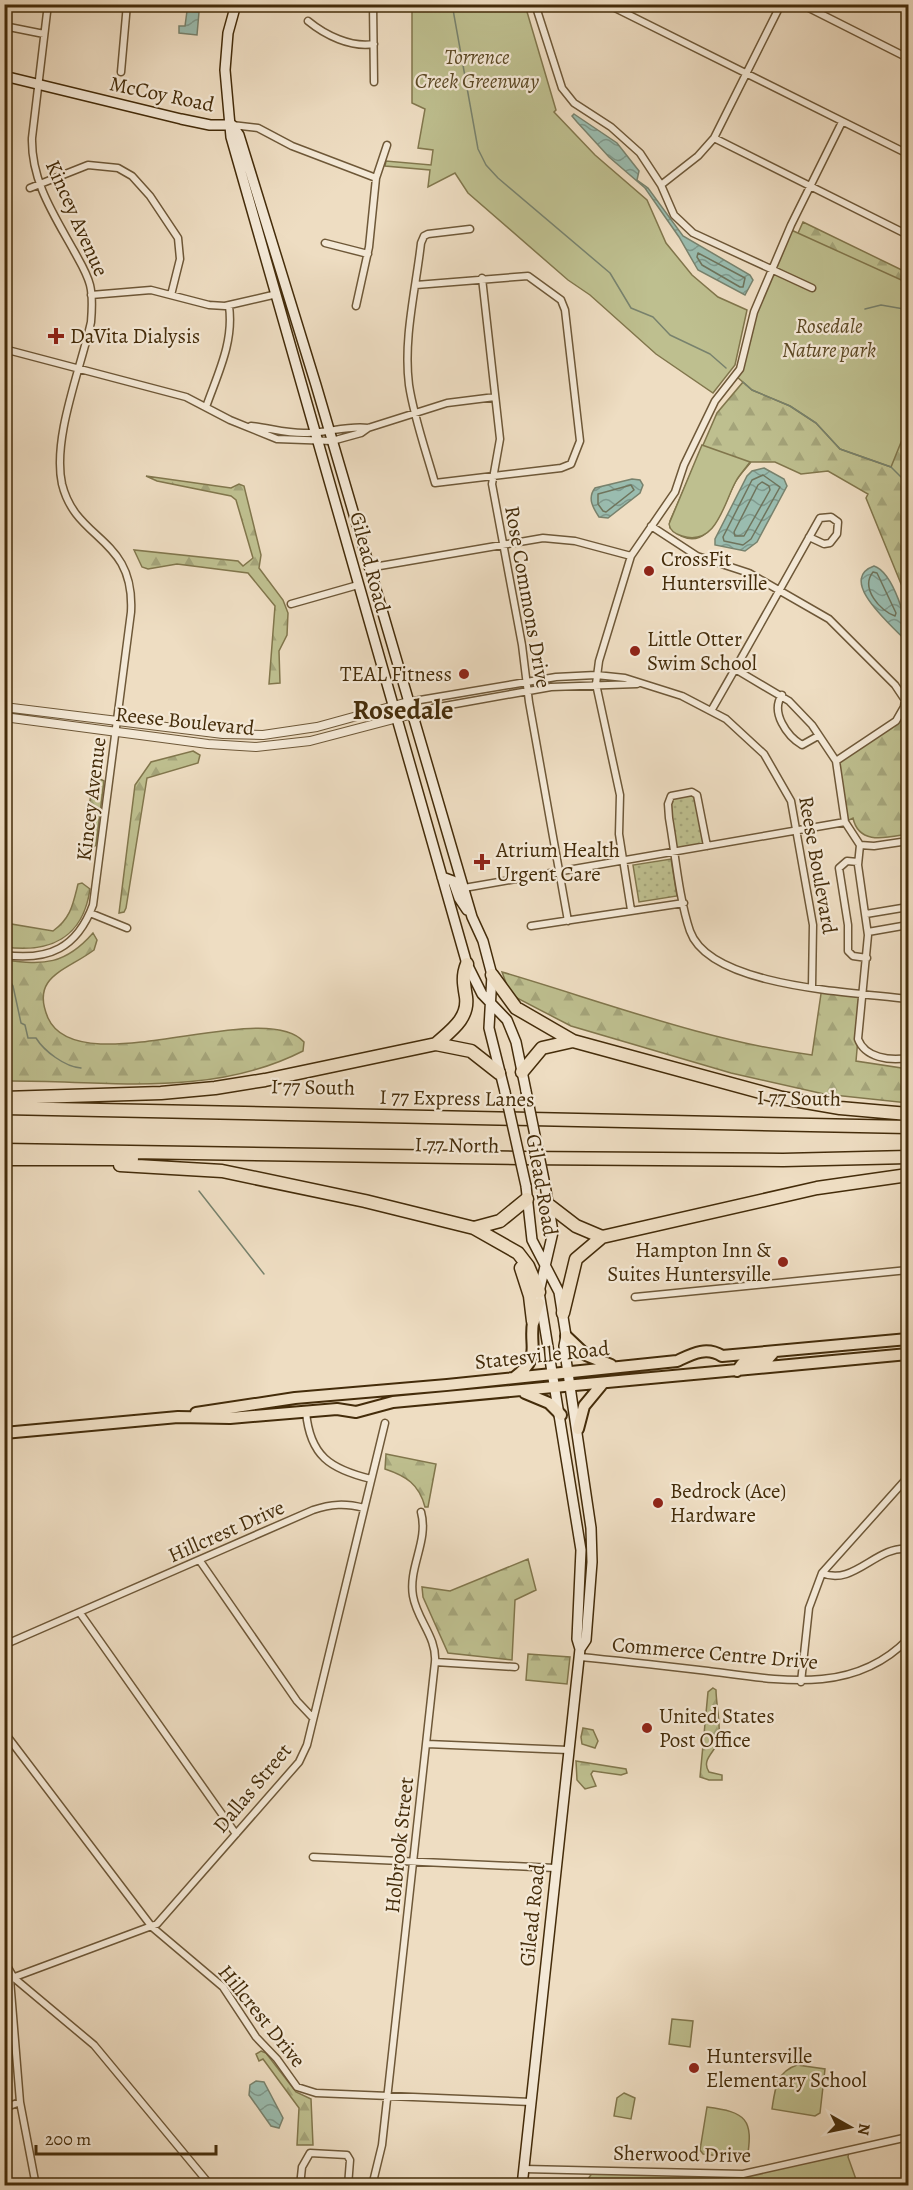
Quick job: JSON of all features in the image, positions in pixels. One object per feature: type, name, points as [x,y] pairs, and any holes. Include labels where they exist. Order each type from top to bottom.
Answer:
[{"type":"highway","points":[[436,1044],[454,1028],[466,1008],[463,974],[467,964]]},
{"type":"highway","points":[[492,975],[516,1008],[573,1041],[782,1098],[840,1108],[909,1114]]},
{"type":"highway","points":[[522,1072],[543,1048],[573,1041]]},
{"type":"highway","points":[[4,1099],[215,1088],[265,1080],[436,1044],[471,1051],[499,1073]]},
{"type":"highway","name":"I 77 South","points":[[4,1099],[909,1119]]},
{"type":"highway","name":"I 77 Express Lanes","points":[[4,1107],[909,1127]]},
{"type":"highway","points":[[4,1150],[531,1158],[909,1158]]},
{"type":"highway","name":"I 77 North","points":[[4,1159],[735,1167],[909,1165]]},
{"type":"highway","points":[[51,1159],[71,1164],[222,1171],[365,1201],[474,1228],[524,1258],[539,1298]]},
{"type":"highway","points":[[563,1313],[576,1259],[602,1237],[806,1190],[909,1175]]},
{"type":"highway","points":[[474,1228],[501,1221],[526,1192]]},
{"type":"highway","points":[[550,1206],[576,1226],[602,1237]]},
{"type":"highway","points":[[499,1243],[524,1274],[533,1322]]},
{"type":"main road","name":"Gilead Road","points":[[236,4],[228,33],[225,70],[232,125],[231,137],[467,964],[478,988],[504,1015],[512,1030],[550,1206],[553,1232],[539,1298],[554,1372],[581,1550],[577,1639],[580,1653]]},
{"type":"main road","name":"McCoy Road","points":[[4,75],[200,123],[232,125]]},
{"type":"main road","name":"Gilead Road","points":[[232,125],[238,135],[331,437],[472,917],[483,941],[492,975],[489,1028],[526,1192],[532,1240],[557,1287],[563,1313],[566,1336],[564,1346],[578,1429],[591,1540],[589,1610],[586,1640],[580,1653],[568,1749],[522,2186]]},
{"type":"main road","points":[[340,521],[358,564],[362,568],[368,568]]},
{"type":"main road","points":[[442,877],[453,881],[459,898],[472,917]]},
{"type":"main road","points":[[514,1377],[531,1361],[534,1346],[533,1322],[539,1298]]},
{"type":"main road","points":[[566,1336],[586,1355],[614,1366]]},
{"type":"main road","name":"Statesville Road","points":[[178,1417],[218,1408],[362,1391],[447,1385],[554,1372],[677,1361],[700,1351],[714,1352],[722,1356],[909,1339]]},
{"type":"main road","points":[[737,1371],[742,1364],[767,1360],[774,1352]]},
{"type":"main road","name":"Statesville Road","points":[[4,1433],[178,1417],[230,1418],[337,1409],[356,1412],[393,1402],[522,1392],[909,1354]]},
{"type":"main road","points":[[698,1374],[707,1368],[722,1366],[722,1356]]},
{"type":"main road","points":[[578,1429],[580,1412],[586,1401],[603,1383]]},
{"type":"main road","points":[[337,1409],[336,1403],[339,1400],[358,1398],[362,1391]]},
{"type":"main road","points":[[522,1392],[549,1403],[561,1415]]},
{"type":"main road","points":[[564,1434],[571,1437],[577,1479],[580,1484],[585,1483]]},
{"type":"main road","points":[[572,1487],[578,1491],[586,1534],[591,1540]]},
{"type":"street","name":"Kincey Avenue","points":[[4,955],[31,957],[52,952],[75,938],[90,913],[96,888],[131,612],[129,581],[115,552],[74,512],[66,495],[61,474],[61,449],[78,368],[91,322],[92,295],[83,266],[39,183],[32,149],[48,4]]},
{"type":"street","points":[[121,72],[127,4]]},
{"type":"street","points":[[374,4],[374,82]]},
{"type":"street","points":[[535,4],[562,88],[574,103],[611,127],[640,153],[661,184],[674,215],[693,233],[812,288]]},
{"type":"street","points":[[607,4],[909,154]]},
{"type":"street","points":[[661,184],[698,156],[714,138],[781,4]]},
{"type":"street","points":[[801,4],[909,58]]},
{"type":"street","points":[[308,21],[342,40],[357,45],[374,44]]},
{"type":"street","points":[[4,26],[44,34]]},
{"type":"street","points":[[632,910],[618,824],[620,795],[596,675],[631,556],[675,492],[684,465],[715,401],[740,369],[754,312],[771,270],[842,122]]},
{"type":"street","name":"McCoy Road","points":[[232,125],[258,128],[292,146],[376,178]]},
{"type":"street","points":[[714,138],[907,231]]},
{"type":"street","points":[[356,306],[368,254],[376,178],[387,145]]},
{"type":"street","points":[[30,188],[88,165],[118,168],[132,176],[150,196],[178,238],[180,259],[171,295]]},
{"type":"street","points":[[416,285],[528,276],[561,300],[566,310],[580,441],[575,460],[568,466],[435,483],[416,413],[409,372],[416,285],[421,243],[424,236],[470,229]]},
{"type":"street","points":[[325,243],[368,254]]},
{"type":"street","name":"Rose Commons Drive","points":[[482,278],[500,452],[492,477],[568,921]]},
{"type":"street","points":[[92,295],[136,289],[209,305],[229,306],[277,294]]},
{"type":"street","points":[[206,407],[228,346],[231,329],[229,306]]},
{"type":"street","points":[[4,349],[186,397],[264,436],[277,439],[318,438],[362,433],[368,428],[447,403],[495,397]]},
{"type":"street","points":[[711,711],[809,537],[822,516],[831,517],[838,522],[839,529],[830,543],[824,544],[809,537]]},
{"type":"street","points":[[651,526],[710,563],[748,573],[808,605],[838,626],[895,685],[904,700],[901,716],[896,722],[836,761]]},
{"type":"street","points":[[368,568],[556,538],[631,556]]},
{"type":"street","points":[[291,604],[358,585]]},
{"type":"street","points":[[735,669],[782,695],[807,719],[836,761],[845,822],[860,845],[858,862],[868,932],[858,1029],[860,1046],[872,1055],[909,1058]]},
{"type":"street","name":"Reese Boulevard","points":[[4,707],[223,734],[263,735],[317,727],[408,702],[526,682],[596,675],[644,684],[682,696],[711,711],[753,742],[774,767],[791,801],[813,925],[812,986]]},
{"type":"street","name":"Reese Boulevard","points":[[4,719],[256,747],[295,744],[398,719],[433,708],[528,691],[596,684],[644,684]]},
{"type":"street","points":[[782,695],[776,707],[777,713],[794,738],[802,745],[818,736]]},
{"type":"street","points":[[4,702],[36,710]]},
{"type":"street","points":[[707,846],[699,797],[692,792],[671,796],[668,804],[690,931],[695,941],[716,961],[768,980],[909,999]]},
{"type":"street","points":[[464,888],[845,822]]},
{"type":"street","points":[[860,845],[874,846],[909,841]]},
{"type":"street","points":[[858,862],[848,861],[839,868],[848,925],[848,951],[853,956],[867,957]]},
{"type":"street","points":[[531,926],[684,903]]},
{"type":"street","points":[[866,914],[909,907]]},
{"type":"street","points":[[90,913],[127,928]]},
{"type":"street","points":[[868,932],[909,926]]},
{"type":"street","points":[[635,1298],[909,1270]]},
{"type":"street","points":[[306,1412],[309,1431],[321,1455],[341,1470],[371,1479]]},
{"type":"street","name":"Dallas Street","points":[[10,1979],[152,1927],[165,1916],[299,1762],[307,1745],[385,1423]]},
{"type":"street","points":[[801,1682],[809,1608],[822,1573],[909,1477]]},
{"type":"street","points":[[900,1487],[909,1486]]},
{"type":"street","name":"Hillcrest Drive","points":[[4,1645],[328,1505],[364,1508]]},
{"type":"street","name":"Holbrook Street","points":[[372,2186],[382,2145],[388,2096],[435,1662],[433,1642],[413,1593],[424,1536],[421,1512]]},
{"type":"street","points":[[822,1573],[841,1577],[890,1551],[909,1549]]},
{"type":"street","points":[[200,1560],[284,1683],[313,1718]]},
{"type":"street","points":[[80,1613],[236,1834]]},
{"type":"street","name":"Commerce Centre Drive","points":[[580,1653],[801,1682],[831,1679],[863,1670],[895,1652],[909,1639]]},
{"type":"street","points":[[435,1662],[515,1667]]},
{"type":"street","name":"Hillcrest Drive","points":[[4,1732],[152,1927],[223,1987],[260,2043],[277,2059],[300,2089],[316,2093],[531,2102]]},
{"type":"street","points":[[427,1744],[568,1749]]},
{"type":"street","points":[[313,1857],[555,1868]]},
{"type":"street","points":[[4,1961],[10,1979],[20,2102],[36,2186]]},
{"type":"street","points":[[10,1979],[94,2045],[211,2186]]},
{"type":"street","points":[[4,2108],[20,2102]]},
{"type":"street","name":"Sherwood Drive","points":[[524,2169],[743,2174],[909,2136]]},
{"type":"street","points":[[300,2186],[302,2168],[310,2153],[347,2155],[350,2160],[348,2186]]},
{"type":"green space","name":"Torrence Creek Greenway","points":[[412,5],[525,5],[556,110],[554,112],[595,155],[647,200],[666,243],[692,275],[718,297],[747,310],[735,365],[713,393],[656,354],[590,295],[568,280],[468,193],[455,173],[428,187],[430,170],[385,166],[386,161],[431,165],[433,150],[418,148],[425,109],[412,103]]},
{"type":"green space","points":[[803,222],[908,273],[908,601],[866,498],[868,494],[828,471],[801,474],[775,462],[751,462],[741,473],[719,515],[704,535],[695,539],[683,537],[670,528],[670,521],[717,413],[743,382],[790,251]]},
{"type":"green space","name":"Rosedale Nature park","points":[[789,229],[908,283],[908,425],[891,467],[840,449],[816,423],[790,406],[752,390],[736,376],[754,312]]},
{"type":"green space","points":[[702,445],[750,462],[736,481],[718,521],[704,535],[694,538],[673,532],[669,524]]},
{"type":"green space","points":[[146,476],[231,488],[239,484],[244,486],[261,555],[259,568],[283,600],[288,613],[287,635],[279,651],[280,683],[269,684],[275,606],[248,573],[177,564],[148,569],[142,567],[134,550],[238,561],[243,566],[253,558],[236,500],[231,496],[157,481]]},
{"type":"green space","points":[[908,710],[908,834],[883,838],[868,836],[856,827],[853,818],[845,822],[836,761]]},
{"type":"green space","points":[[193,751],[200,755],[198,763],[147,778],[126,908],[124,912],[119,913],[135,785],[151,762]]},
{"type":"green space","points":[[98,778],[104,781],[96,845],[90,850],[84,844],[92,786]]},
{"type":"green space","points":[[695,793],[707,846],[675,851],[669,800]]},
{"type":"green space","points":[[671,859],[677,896],[639,902],[633,865]]},
{"type":"green space","points":[[82,883],[90,889],[86,906],[80,920],[62,939],[36,947],[5,947],[5,923],[53,931],[68,916],[78,884]]},
{"type":"green space","points":[[93,933],[97,940],[94,950],[54,976],[47,984],[44,993],[48,1018],[66,1036],[95,1044],[132,1043],[251,1028],[283,1031],[304,1042],[303,1051],[267,1066],[231,1076],[194,1081],[118,1084],[5,1081],[5,960],[43,962],[63,957],[83,944]]},
{"type":"green space","points":[[502,972],[656,1020],[772,1049],[812,1055],[822,987],[862,993],[856,1061],[908,1069],[908,1103],[824,1094],[731,1073],[571,1026],[515,997],[509,991]]},
{"type":"green space","points":[[386,1454],[436,1464],[428,1507],[425,1507],[419,1492],[411,1482],[385,1469]]},
{"type":"green space","points":[[528,1559],[536,1590],[515,1600],[512,1660],[448,1653],[423,1597],[422,1587],[450,1591]]},
{"type":"green space","points":[[528,1654],[570,1657],[567,1684],[526,1680]]},
{"type":"green space","points":[[713,1688],[716,1690],[719,1736],[706,1764],[709,1772],[722,1775],[722,1780],[700,1777],[708,1692]]},
{"type":"green space","points":[[583,1728],[593,1730],[598,1741],[595,1748],[582,1744]]},
{"type":"green space","points":[[576,1761],[626,1769],[627,1773],[621,1775],[593,1771],[591,1774],[596,1786],[585,1789],[577,1780]]},
{"type":"green space","points":[[672,2019],[693,2021],[690,2047],[669,2044]]},
{"type":"green space","points":[[261,2051],[266,2053],[296,2092],[311,2099],[313,2145],[297,2145],[299,2108],[263,2059],[259,2061],[256,2054]]},
{"type":"green space","points":[[797,2065],[825,2069],[820,2113],[815,2116],[772,2109],[778,2082],[785,2072]]},
{"type":"green space","points":[[624,2093],[635,2098],[631,2119],[614,2116],[617,2098]]},
{"type":"green space","points":[[707,2107],[731,2112],[744,2120],[748,2126],[749,2135],[747,2159],[703,2154],[700,2150]]},
{"type":"green space","points":[[849,2151],[848,2157],[858,2185],[583,2186],[595,2169],[727,2175]]},
{"type":"water","points":[[187,11],[199,12],[197,35],[179,33],[179,26],[185,26]]},
{"type":"water","points":[[574,114],[617,143],[639,171],[637,180],[648,188],[683,236],[750,275],[753,280],[745,295],[698,270],[679,237],[645,188],[609,157],[572,116]]},
{"type":"water","points":[[764,468],[784,479],[787,486],[757,542],[745,551],[715,545],[715,539],[747,476],[752,471]]},
{"type":"water","points":[[632,479],[640,480],[643,485],[640,493],[608,518],[599,517],[591,499],[595,488]]},
{"type":"water","points":[[874,566],[881,570],[893,588],[903,612],[908,643],[872,605],[864,593],[861,582],[864,573]]},
{"type":"water","points":[[256,2081],[264,2082],[283,2118],[279,2128],[271,2126],[249,2095],[250,2085]]},
{"type":"waterway","points":[[452,4],[478,149],[486,165],[498,178],[610,273],[631,308],[653,317],[670,335],[710,354],[726,368]]},
{"type":"waterway","points":[[865,309],[881,305],[904,309]]},
{"type":"waterway","points":[[743,382],[752,390],[790,406],[816,423],[840,449],[891,467],[908,484]]},
{"type":"waterway","points":[[4,971],[13,986],[21,1023],[25,1025],[28,1038],[36,1038],[56,1058],[68,1065],[81,1068]]},
{"type":"waterway","points":[[199,1191],[264,1274]]},
{"type":"place","name":"DaVita Dialysis","points":[[56,336]]},
{"type":"place","name":"CrossFit Huntersville","points":[[649,571]]},
{"type":"place","name":"Little Otter Swim School","points":[[635,651]]},
{"type":"place","name":"TEAL Fitness","points":[[464,674]]},
{"type":"place","name":"Atrium Health Urgent Care","points":[[482,862]]},
{"type":"place","name":"Hampton Inn & Suites Huntersville","points":[[783,1262]]},
{"type":"place","name":"Bedrock (Ace) Hardware","points":[[658,1503]]},
{"type":"place","name":"United States Post Office","points":[[647,1728]]},
{"type":"place","name":"Huntersville Elementary School","points":[[694,2068]]},
{"type":"district","name":"Rosedale","points":[[403,710]]}]
